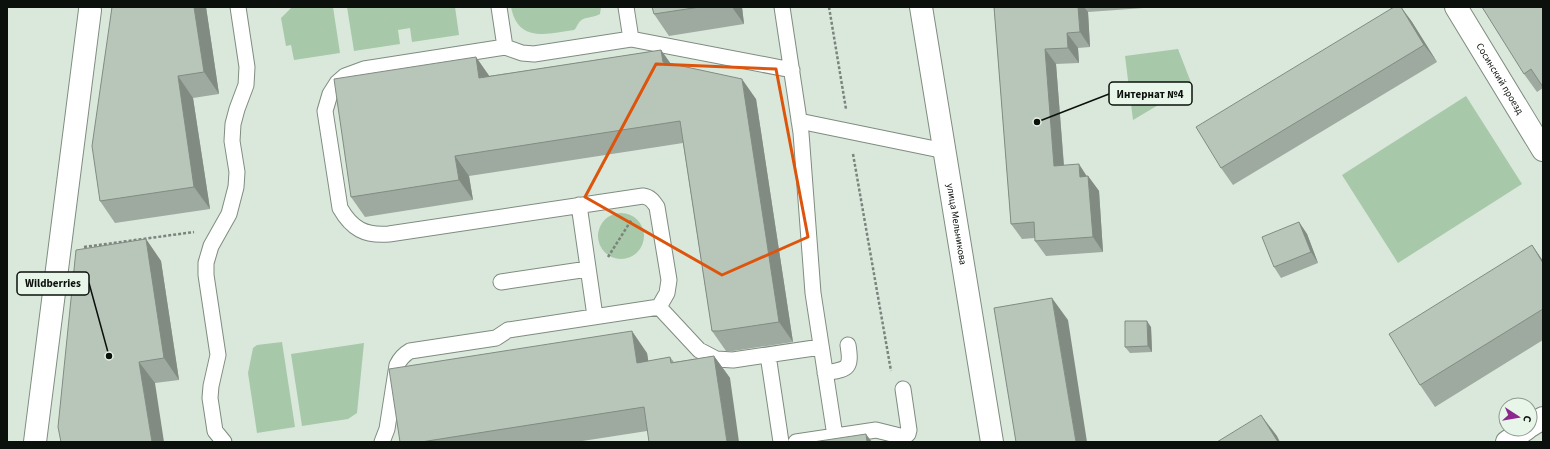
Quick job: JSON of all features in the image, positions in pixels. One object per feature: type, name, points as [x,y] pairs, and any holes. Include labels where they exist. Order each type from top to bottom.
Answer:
[{"type":"street","name":"улица Мельникова","points":[[921,7],[992,442]]},
{"type":"street","name":"Сосинский проезд","points":[[1456,7],[1543,150]]},
{"type":"street","points":[[35,442],[91,9]]},
{"type":"lane","points":[[224,442],[215,431],[210,398],[211,386],[218,355],[206,275],[208,255],[214,238],[229,214],[236,187],[237,172],[232,141],[232,124],[244,92],[247,77],[247,67],[238,7]]},
{"type":"lane","points":[[499,7],[505,47]]},
{"type":"lane","points":[[626,7],[631,39]]},
{"type":"lane","points":[[782,7],[799,121],[812,285],[834,436]]},
{"type":"lane","points":[[659,307],[667,293],[668,280],[657,207],[653,201],[646,196],[635,196],[378,235],[361,231],[346,218],[340,208],[325,111],[330,94],[337,83],[345,76],[364,69],[505,47],[522,53],[534,54],[631,39],[792,70]]},
{"type":"lane","points":[[799,121],[945,151]]},
{"type":"lane","points":[[579,205],[596,316]]},
{"type":"lane","points":[[501,282],[588,268]]},
{"type":"lane","points":[[659,307],[699,350],[716,358],[733,360],[821,346]]},
{"type":"lane","points":[[382,442],[387,429],[397,365],[402,357],[410,351],[496,338],[506,331],[659,307]]},
{"type":"lane","points":[[825,373],[843,370],[848,365],[850,358],[848,345]]},
{"type":"lane","points":[[768,355],[781,442]]},
{"type":"lane","points":[[796,442],[876,430],[888,432],[901,438],[906,436],[909,430],[903,389]]},
{"type":"path","points":[[829,7],[891,373],[903,389]]},
{"type":"path","points":[[591,286],[646,196]]},
{"type":"path","points":[[60,250],[220,228]]},
{"type":"highlighted area","points":[[656,64],[776,69],[808,237],[722,275],[585,197]]},
{"type":"green space","points":[[292,7],[333,7],[340,53],[294,60],[291,45],[286,46],[281,18]]},
{"type":"green space","points":[[347,7],[455,7],[459,35],[412,42],[410,28],[398,30],[400,44],[354,51]]},
{"type":"green space","points":[[511,7],[601,7],[600,14],[583,19],[574,30],[535,34],[520,26]]},
{"type":"green space","points":[[1178,49],[1192,85],[1133,120],[1125,56]]},
{"type":"green space","points":[[1466,96],[1522,184],[1398,263],[1342,175]]},
{"type":"green space","points":[[626,213],[638,219],[643,227],[643,245],[638,253],[630,258],[616,259],[604,253],[599,245],[598,231],[604,219],[612,214]]},
{"type":"green space","points":[[282,342],[295,427],[257,433],[248,373],[253,348],[257,345]]},
{"type":"green space","points":[[364,343],[357,413],[348,419],[302,426],[291,354]]},
{"type":"building","points":[[112,7],[194,7],[204,72],[178,76],[194,187],[100,201],[92,146]]},
{"type":"building","points":[[652,7],[700,7],[654,14]]},
{"type":"building","points":[[994,7],[1078,7],[1080,32],[1067,33],[1068,48],[1045,49],[1054,166],[1079,164],[1080,177],[1088,176],[1093,237],[1035,241],[1034,222],[1011,224]]},
{"type":"building","points":[[1394,7],[1401,7],[1424,45],[1221,168],[1196,127]]},
{"type":"building","points":[[1482,7],[1543,7],[1543,87],[1531,69],[1524,74]]},
{"type":"building","points":[[661,50],[663,62],[742,79],[779,322],[712,331],[680,121],[455,156],[459,180],[351,197],[334,79],[476,57],[479,78]]},
{"type":"building","points":[[1299,222],[1311,252],[1274,267],[1262,237]]},
{"type":"building","points":[[146,239],[164,358],[139,362],[152,442],[61,442],[58,427],[76,250]]},
{"type":"building","points":[[1532,245],[1543,263],[1543,309],[1420,385],[1389,334]]},
{"type":"building","points":[[1052,298],[1076,442],[1016,442],[994,308]]},
{"type":"building","points":[[1125,321],[1147,321],[1148,346],[1125,347]]},
{"type":"building","points":[[632,331],[637,363],[670,357],[671,363],[714,356],[727,442],[649,442],[644,407],[421,442],[400,442],[389,369]]},
{"type":"building","points":[[1261,415],[1278,442],[1217,442]]},
{"type":"building","points":[[866,434],[867,442],[813,442]]},
{"type":"place","name":"Интернат №4","points":[[1037,122]]},
{"type":"place","name":"Wildberries","points":[[109,356]]}]
